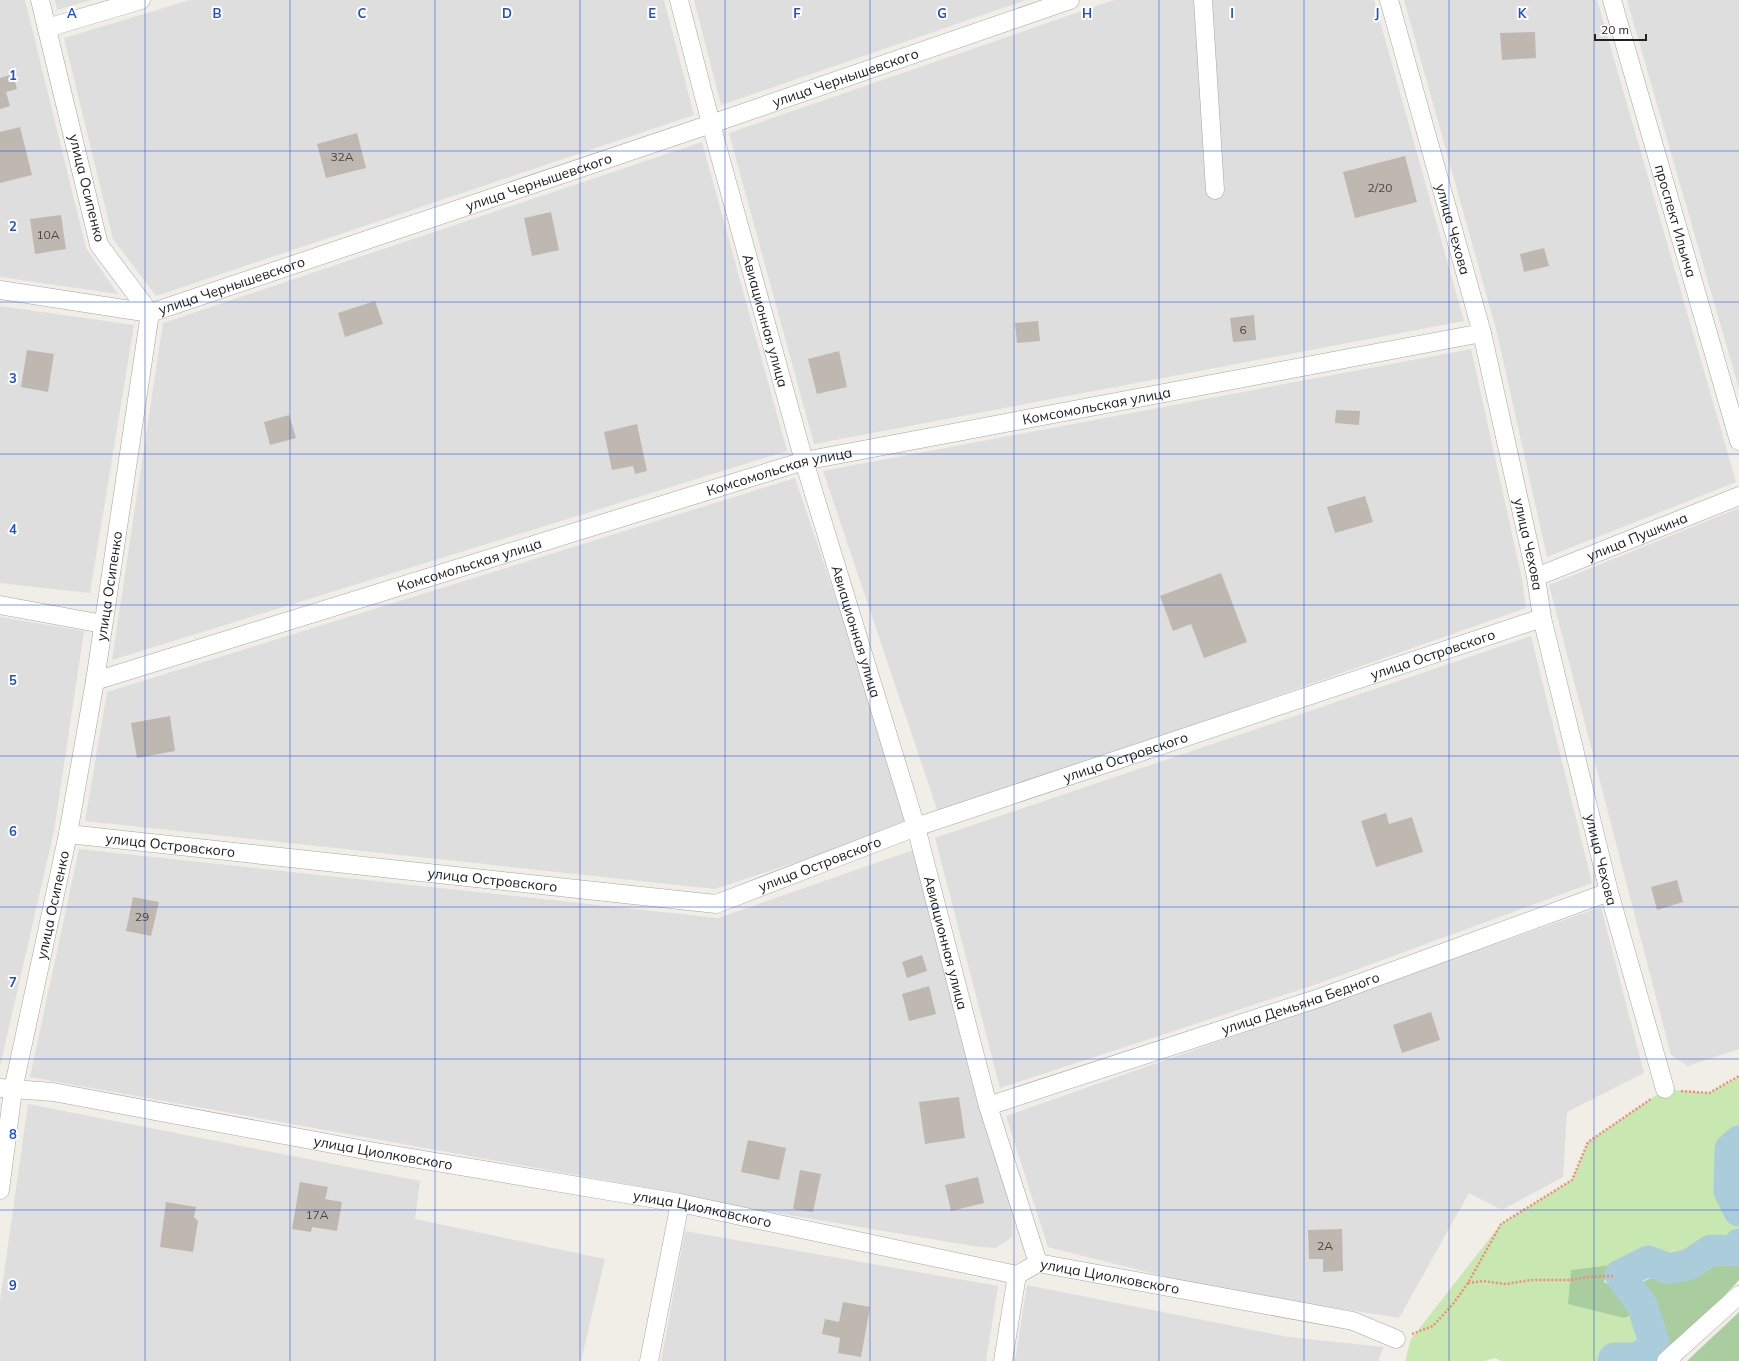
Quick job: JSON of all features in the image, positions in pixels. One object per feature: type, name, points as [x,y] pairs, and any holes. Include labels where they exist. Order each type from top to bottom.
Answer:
[{"type":"street","name":"улица Осипенко","points":[[0,1190],[6,1089],[68,834],[95,681],[150,312],[99,245],[40,0]]},
{"type":"street","points":[[47,28],[141,0]]},
{"type":"street","name":"Авиационная улица","points":[[679,0],[711,124],[804,460],[916,827],[988,1106],[1038,1262]]},
{"type":"street","name":"улица Чернышевского","points":[[0,290],[150,312],[711,124],[1070,0]]},
{"type":"street","points":[[1203,0],[1216,190]]},
{"type":"street","name":"улица Чехова","points":[[1389,0],[1482,333],[1536,577],[1542,618],[1609,892],[1665,1089]]},
{"type":"street","name":"проспект Ильича","points":[[1612,0],[1739,441]]},
{"type":"street","name":"Комсомольская улица","points":[[95,681],[804,460],[1482,333]]},
{"type":"street","name":"улица Пушкина","points":[[1536,577],[1739,496]]},
{"type":"street","points":[[0,605],[103,624]]},
{"type":"street","name":"улица Островского","points":[[68,834],[716,904],[916,827],[1542,618]]},
{"type":"street","name":"улица Демьяна Бедного","points":[[988,1106],[1322,997],[1609,892]]},
{"type":"street","name":"улица Циолковского","points":[[6,1089],[53,1092],[370,1151],[680,1204],[1018,1275],[1038,1262],[1353,1320],[1396,1339]]},
{"type":"street","points":[[650,1361],[680,1204]]},
{"type":"street","points":[[1003,1361],[1018,1275]]},
{"type":"street","points":[[1666,1361],[1739,1295]]},
{"type":"path","points":[[1396,1339],[1433,1326],[1453,1304],[1468,1283],[1501,1224],[1572,1180],[1588,1142],[1665,1089],[1709,1093],[1739,1076]]},
{"type":"path","points":[[1468,1283],[1483,1281],[1506,1284],[1531,1280],[1570,1280],[1588,1277],[1613,1276]]},
{"type":"shaded area","points":[[0,0],[25,0],[86,248],[118,294],[0,277]]},
{"type":"shaded area","points":[[55,0],[91,0],[57,10]]},
{"type":"shaded area","points":[[190,0],[664,0],[694,115],[156,296],[113,239],[64,38]]},
{"type":"shaded area","points":[[694,0],[1026,0],[721,105]]},
{"type":"shaded area","points":[[1114,0],[1374,0],[1464,321],[814,444],[729,133]]},
{"type":"shaded area","points":[[1404,0],[1597,0],[1736,482],[1547,557],[1496,329]]},
{"type":"shaded area","points":[[1627,0],[1739,0],[1739,389]]},
{"type":"shaded area","points":[[702,142],[787,451],[112,660],[163,323]]},
{"type":"shaded area","points":[[0,306],[134,325],[90,593],[0,583]]},
{"type":"shaded area","points":[[1471,349],[1522,579],[1526,608],[939,815],[823,471]]},
{"type":"shaded area","points":[[795,478],[912,824],[715,889],[85,821],[107,692]]},
{"type":"shaded area","points":[[1739,508],[1739,1049],[1688,1066],[1671,1055],[1549,585]]},
{"type":"shaded area","points":[[0,617],[84,631],[54,831],[0,1066]]},
{"type":"shaded area","points":[[1531,636],[1592,883],[1317,984],[1000,1088],[935,838]]},
{"type":"shaded area","points":[[79,849],[718,918],[913,850],[984,1123],[1013,1203],[1012,1237],[996,1248],[979,1247],[729,1205],[682,1194],[30,1077]]},
{"type":"shaded area","points":[[1601,907],[1644,1073],[1567,1112],[1563,1177],[1502,1210],[1469,1193],[1399,1318],[1207,1287],[1048,1247],[1006,1116]]},
{"type":"shaded area","points":[[28,1104],[420,1181],[415,1219],[605,1259],[581,1361],[0,1361],[0,1301]]},
{"type":"shaded area","points":[[685,1231],[998,1286],[986,1361],[661,1361]]},
{"type":"shaded area","points":[[1027,1285],[1288,1337],[1384,1347],[1378,1361],[1015,1361]]},
{"type":"green space","points":[[1739,1077],[1739,1132],[1722,1148],[1721,1198],[1739,1226],[1739,1231],[1728,1244],[1709,1243],[1681,1258],[1647,1254],[1610,1265],[1571,1270],[1624,1317],[1636,1313],[1642,1345],[1630,1350],[1609,1355],[1606,1361],[1501,1361],[1495,1358],[1484,1361],[1405,1361],[1411,1339],[1501,1224],[1572,1180],[1588,1142],[1665,1089],[1709,1093]]},
{"type":"green space","points":[[1739,1255],[1739,1280],[1663,1361],[1648,1361],[1660,1351],[1662,1345],[1661,1336],[1654,1317],[1637,1285],[1656,1275],[1688,1271],[1710,1259]]},
{"type":"green space","points":[[1610,1265],[1604,1282],[1619,1290],[1636,1313],[1624,1318],[1568,1304],[1571,1270]]},
{"type":"green space","points":[[1739,1312],[1739,1361],[1687,1361],[1737,1314]]},
{"type":"building","points":[[1535,32],[1536,58],[1502,60],[1500,33]]},
{"type":"building","points":[[13,74],[17,89],[6,92],[10,106],[0,109],[0,78]]},
{"type":"building","points":[[20,127],[32,175],[0,183],[0,132]]},
{"type":"building","points":[[357,133],[366,168],[326,178],[317,144]]},
{"type":"building","points":[[1405,156],[1417,202],[1355,218],[1343,172]]},
{"type":"building","points":[[551,212],[559,250],[532,256],[524,218]]},
{"type":"building","points":[[61,215],[66,249],[35,254],[30,219]]},
{"type":"building","points":[[1544,248],[1549,266],[1524,272],[1520,254]]},
{"type":"building","points":[[375,301],[383,324],[345,337],[338,313]]},
{"type":"building","points":[[1254,315],[1256,340],[1233,342],[1230,318]]},
{"type":"building","points":[[1038,321],[1040,341],[1017,343],[1015,323]]},
{"type":"building","points":[[27,350],[54,354],[48,392],[21,387]]},
{"type":"building","points":[[839,351],[847,387],[817,394],[808,359]]},
{"type":"building","points":[[1336,410],[1360,411],[1359,425],[1335,423]]},
{"type":"building","points":[[289,415],[296,438],[270,445],[264,422]]},
{"type":"building","points":[[637,424],[647,471],[635,474],[633,466],[612,470],[604,432]]},
{"type":"building","points":[[1365,496],[1373,522],[1335,533],[1327,507]]},
{"type":"building","points":[[1221,573],[1247,642],[1204,658],[1191,624],[1173,631],[1160,596]]},
{"type":"building","points":[[170,716],[175,751],[137,758],[131,723]]},
{"type":"building","points":[[1386,813],[1389,824],[1412,817],[1423,852],[1376,867],[1361,821]]},
{"type":"building","points":[[1677,880],[1683,902],[1657,910],[1651,887]]},
{"type":"building","points":[[133,897],[159,902],[151,936],[126,931]]},
{"type":"building","points":[[922,955],[927,971],[907,978],[902,962]]},
{"type":"building","points":[[929,986],[936,1014],[909,1021],[902,994]]},
{"type":"building","points":[[1431,1012],[1440,1040],[1402,1053],[1393,1025]]},
{"type":"building","points":[[959,1097],[965,1138],[925,1144],[919,1102]]},
{"type":"building","points":[[748,1140],[786,1148],[779,1180],[741,1172]]},
{"type":"building","points":[[800,1170],[821,1174],[813,1212],[793,1209]]},
{"type":"building","points":[[978,1177],[984,1203],[951,1211],[945,1185]]},
{"type":"building","points":[[300,1182],[328,1187],[325,1199],[342,1202],[337,1231],[312,1227],[311,1232],[292,1229]]},
{"type":"building","points":[[166,1202],[196,1207],[194,1217],[198,1221],[193,1252],[160,1247]]},
{"type":"building","points":[[1342,1229],[1343,1271],[1323,1272],[1323,1259],[1309,1259],[1308,1230]]},
{"type":"building","points":[[843,1302],[870,1307],[861,1357],[838,1353],[840,1338],[822,1334],[825,1319],[839,1322]]},
{"type":"waterway","points":[[1739,1141],[1730,1149],[1729,1191],[1739,1211]]},
{"type":"waterway","points":[[1613,1361],[1614,1358],[1638,1358],[1655,1345],[1642,1305],[1620,1275],[1648,1261],[1669,1269],[1690,1264],[1711,1250],[1734,1251],[1739,1244]]}]
